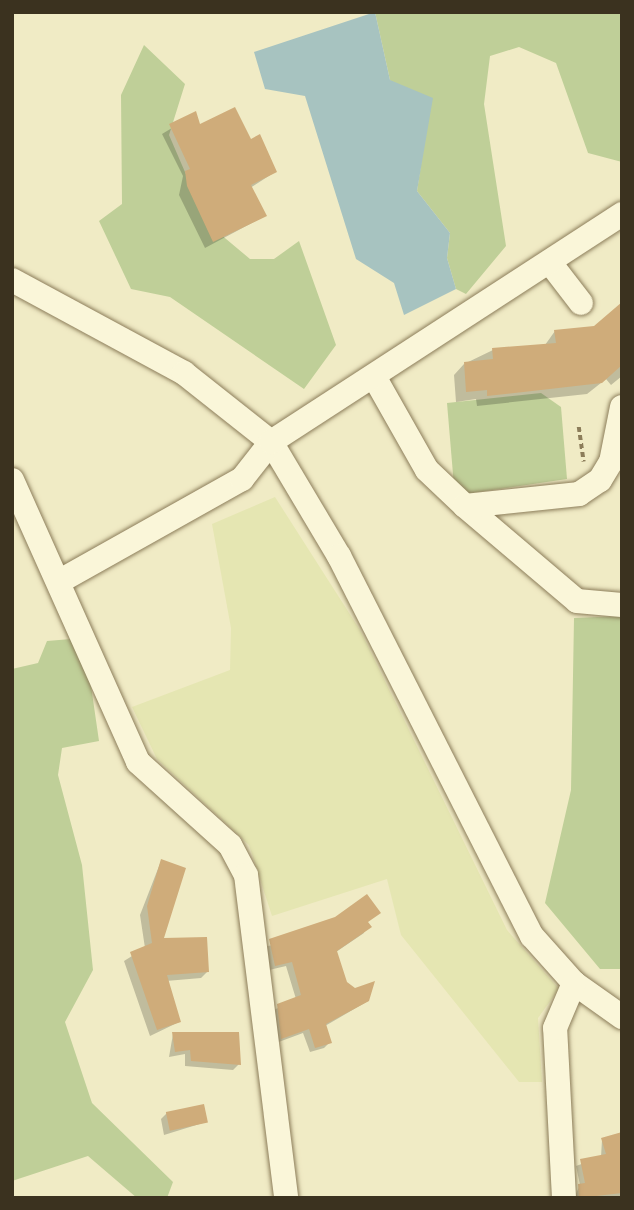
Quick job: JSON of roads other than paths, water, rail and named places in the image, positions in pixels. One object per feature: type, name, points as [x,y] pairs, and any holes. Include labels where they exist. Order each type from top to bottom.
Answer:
[{"type":"street","points":[[60,581],[242,479],[271,442],[376,380],[618,223]]},
{"type":"street","points":[[551,264],[581,303]]},
{"type":"street","points":[[12,280],[184,373],[271,442],[339,556],[489,860],[532,936],[575,983],[622,1017]]},
{"type":"street","points":[[376,380],[428,470],[464,506],[578,601],[622,606]]},
{"type":"street","points":[[464,506],[564,497],[588,488],[611,462],[622,407]]},
{"type":"street","points":[[12,480],[60,581],[138,762],[230,845],[246,875],[286,1198]]},
{"type":"street","points":[[564,1198],[555,1028],[575,983]]},
{"type":"water","points":[[375,12],[390,80],[433,98],[417,191],[450,233],[447,258],[456,289],[404,315],[394,283],[356,259],[305,96],[265,89],[254,52]]}]
